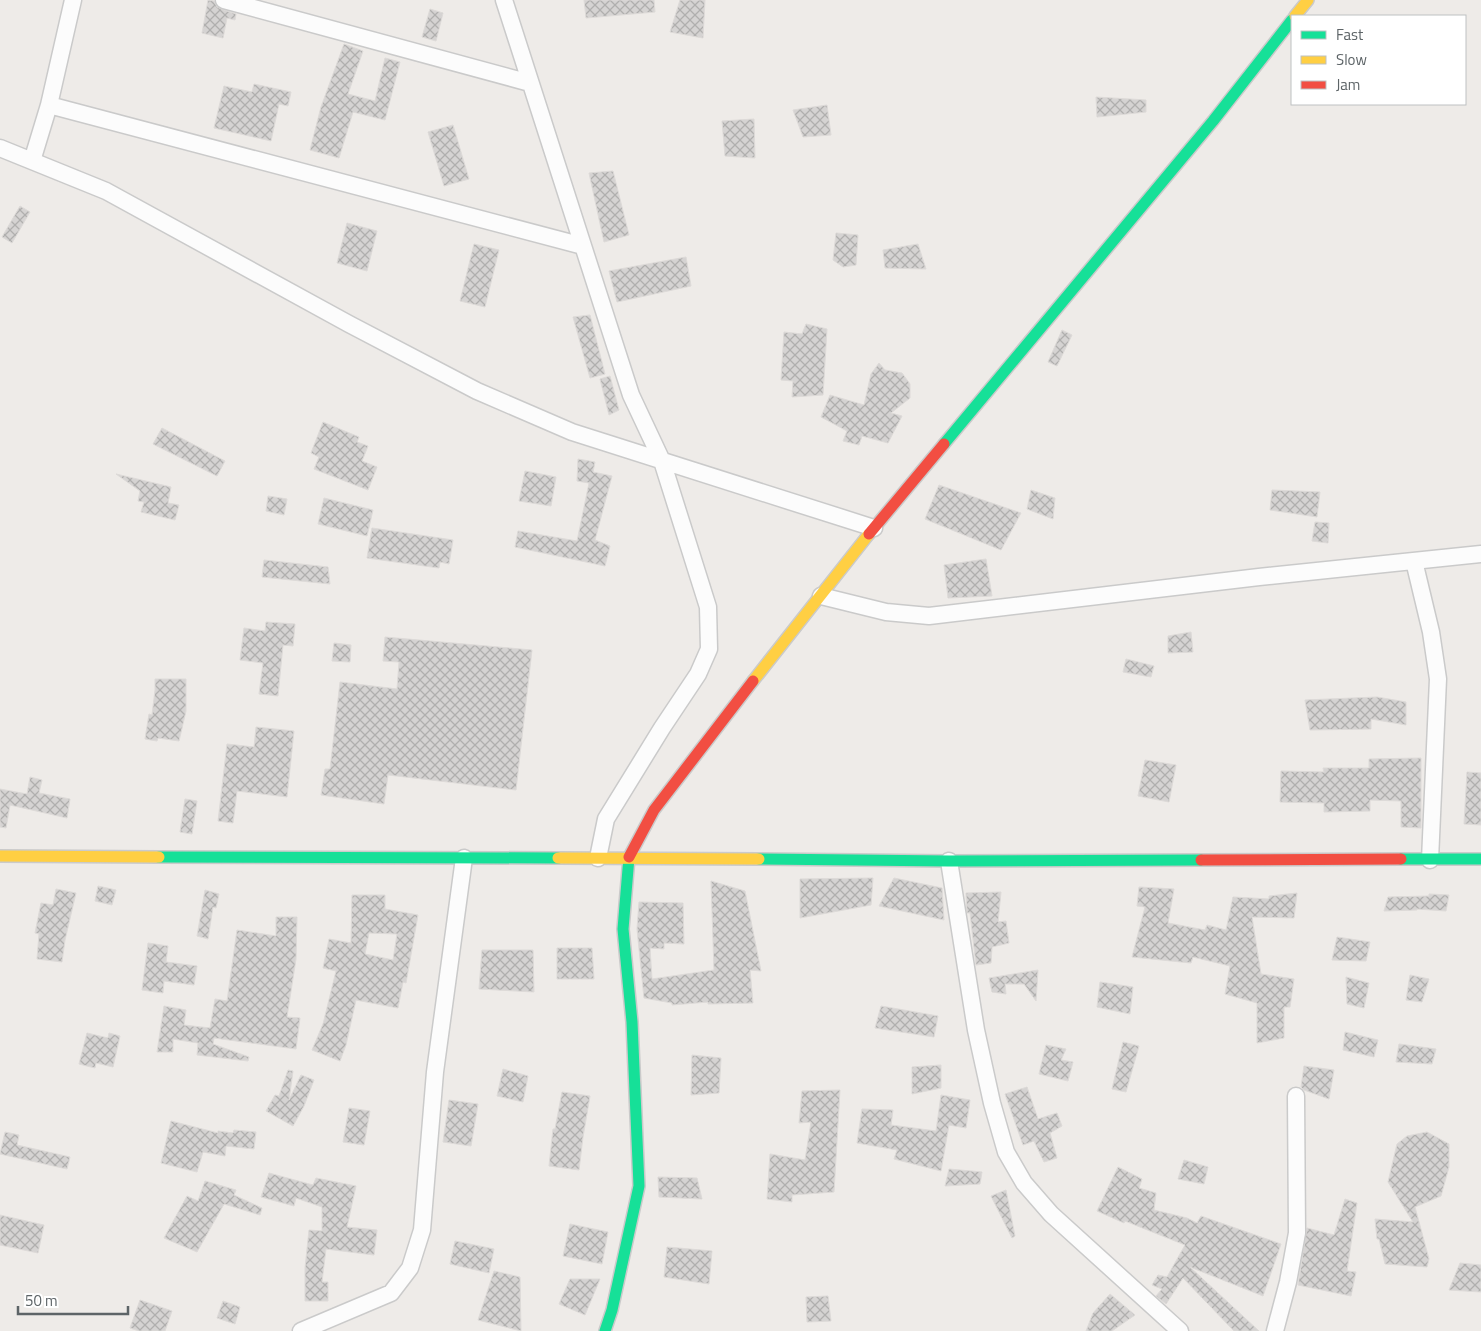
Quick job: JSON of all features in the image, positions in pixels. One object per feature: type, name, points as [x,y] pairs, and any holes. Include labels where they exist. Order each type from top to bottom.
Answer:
[{"type":"street","points":[[32,161],[49,105],[73,0]]},
{"type":"street","points":[[224,0],[530,83]]},
{"type":"street","points":[[504,0],[630,395],[662,461],[708,607],[709,649],[698,674],[606,819],[598,858]]},
{"type":"street","points":[[1297,15],[1308,0]]},
{"type":"street","points":[[605,1331],[612,1310],[639,1186],[632,1022],[623,929],[629,858],[654,810],[722,720],[874,528],[1213,121],[1291,21]]},
{"type":"street","points":[[49,105],[583,246]]},
{"type":"street","points":[[0,148],[106,191],[349,324],[477,391],[572,432],[874,528]]},
{"type":"street","points":[[821,596],[886,612],[929,616],[1259,577],[1481,554]]},
{"type":"street","points":[[1414,561],[1431,632],[1438,679],[1430,860]]},
{"type":"street","points":[[0,856],[949,861],[1481,859]]},
{"type":"street","points":[[301,1331],[391,1293],[410,1268],[422,1230],[435,1072],[464,858]]},
{"type":"street","points":[[949,861],[976,1030],[992,1104],[1006,1152],[1024,1184],[1051,1214],[1180,1331]]},
{"type":"street","points":[[1275,1331],[1288,1282],[1297,1233],[1296,1096]]},
{"type":"building","points":[[208,0],[214,1],[217,7],[221,9],[236,14],[235,20],[227,18],[223,38],[202,33]]},
{"type":"building","points":[[584,0],[654,0],[655,12],[586,18]]},
{"type":"building","points":[[680,0],[705,0],[703,38],[670,32]]},
{"type":"building","points":[[430,9],[443,13],[436,41],[422,37]]},
{"type":"building","points":[[344,44],[363,51],[348,94],[375,101],[385,58],[400,62],[385,120],[353,112],[339,158],[310,150],[321,107]]},
{"type":"building","points":[[254,84],[291,92],[288,106],[279,104],[271,141],[214,128],[224,86],[252,92]]},
{"type":"building","points":[[1096,97],[1146,100],[1146,112],[1097,117]]},
{"type":"building","points":[[827,105],[831,135],[803,137],[793,110]]},
{"type":"building","points":[[754,119],[755,158],[725,156],[722,121]]},
{"type":"building","points":[[453,125],[469,179],[444,186],[428,132]]},
{"type":"building","points":[[613,171],[629,235],[604,242],[589,173]]},
{"type":"building","points":[[20,206],[30,212],[12,243],[2,237]]},
{"type":"building","points":[[347,223],[377,231],[367,271],[337,263]]},
{"type":"building","points":[[836,233],[858,235],[856,265],[843,267],[833,260]]},
{"type":"building","points":[[474,244],[499,250],[485,307],[460,301]]},
{"type":"building","points":[[918,244],[926,269],[885,268],[883,250]]},
{"type":"building","points":[[686,257],[691,286],[617,302],[609,271]]},
{"type":"building","points":[[590,315],[605,374],[590,378],[573,317]]},
{"type":"building","points":[[806,324],[827,329],[823,395],[792,397],[793,381],[781,380],[784,332],[802,334]]},
{"type":"building","points":[[1062,330],[1072,335],[1057,366],[1048,362]]},
{"type":"building","points":[[879,363],[885,370],[902,373],[910,384],[910,398],[891,413],[902,416],[888,443],[862,436],[859,445],[843,441],[847,431],[821,417],[830,395],[864,405],[871,374]]},
{"type":"building","points":[[610,376],[619,410],[609,415],[600,379]]},
{"type":"building","points":[[323,422],[359,437],[357,442],[368,446],[362,461],[377,467],[368,490],[314,469],[319,457],[311,453]]},
{"type":"building","points":[[162,428],[225,461],[217,476],[153,444]]},
{"type":"building","points":[[578,459],[595,462],[593,472],[612,476],[595,540],[610,546],[605,566],[515,547],[518,531],[577,541],[589,483],[577,481]]},
{"type":"building","points":[[525,471],[556,477],[551,506],[519,501]]},
{"type":"building","points":[[116,474],[171,487],[168,503],[179,505],[175,520],[141,512],[144,502],[138,501],[140,491]]},
{"type":"building","points":[[939,485],[1021,513],[1001,550],[925,519]]},
{"type":"building","points":[[1031,490],[1055,498],[1053,519],[1027,509]]},
{"type":"building","points":[[1272,490],[1320,492],[1317,517],[1270,510]]},
{"type":"building","points":[[268,496],[287,499],[284,515],[266,511]]},
{"type":"building","points":[[324,498],[373,510],[367,536],[318,524]]},
{"type":"building","points":[[1315,522],[1329,523],[1328,543],[1312,541]]},
{"type":"building","points":[[372,528],[453,540],[449,564],[440,562],[439,568],[367,558]]},
{"type":"building","points":[[986,559],[992,596],[948,598],[944,565]]},
{"type":"building","points":[[264,560],[328,567],[330,584],[262,577]]},
{"type":"building","points":[[266,622],[295,624],[293,646],[283,645],[278,696],[259,694],[263,663],[240,660],[244,628],[265,631]]},
{"type":"building","points":[[1191,632],[1193,652],[1168,653],[1168,636]]},
{"type":"building","points":[[385,637],[532,650],[516,790],[388,775],[384,804],[321,795],[325,769],[330,769],[340,682],[397,689],[399,662],[383,661]]},
{"type":"building","points":[[334,643],[351,645],[350,662],[332,661]]},
{"type":"building","points":[[1126,659],[1154,666],[1151,677],[1123,672]]},
{"type":"building","points":[[155,679],[186,679],[186,711],[179,741],[158,738],[157,741],[145,739],[149,714],[152,715]]},
{"type":"building","points":[[1377,697],[1406,702],[1406,725],[1371,719],[1371,729],[1310,730],[1305,700]]},
{"type":"building","points":[[256,727],[294,731],[287,797],[237,791],[233,823],[218,821],[227,744],[254,747]]},
{"type":"building","points":[[1421,758],[1421,828],[1401,827],[1401,801],[1370,800],[1370,811],[1324,812],[1324,803],[1280,802],[1281,771],[1324,772],[1323,768],[1369,768],[1369,759]]},
{"type":"building","points":[[1145,760],[1176,765],[1169,802],[1138,796]]},
{"type":"building","points":[[1467,772],[1481,773],[1481,825],[1464,824]]},
{"type":"building","points":[[30,777],[42,780],[39,793],[70,799],[67,818],[10,805],[6,828],[0,827],[0,789],[27,794]]},
{"type":"building","points":[[185,799],[197,801],[192,834],[180,832]]},
{"type":"building","points":[[873,878],[871,905],[800,918],[800,879]]},
{"type":"building","points":[[894,878],[942,888],[944,920],[879,906]]},
{"type":"building","points":[[711,881],[745,891],[761,971],[750,970],[753,1003],[708,1004],[708,1002],[672,1005],[672,1003],[644,998],[637,929],[639,902],[683,903],[684,944],[664,943],[664,949],[650,948],[652,979],[714,970]]},
{"type":"building","points":[[98,886],[116,890],[112,905],[95,901]]},
{"type":"building","points":[[1139,887],[1174,889],[1168,923],[1205,930],[1207,925],[1226,930],[1233,897],[1269,899],[1269,896],[1297,893],[1294,918],[1252,917],[1261,974],[1294,979],[1290,1007],[1284,1007],[1284,1038],[1257,1043],[1257,1003],[1225,994],[1230,966],[1193,957],[1191,963],[1132,957],[1145,907],[1137,906]]},
{"type":"building","points":[[56,889],[76,893],[62,962],[37,959],[39,934],[35,933],[41,903],[53,905]]},
{"type":"building","points":[[205,890],[219,894],[216,908],[213,907],[208,939],[197,936]]},
{"type":"building","points":[[1001,892],[998,922],[1006,921],[1009,943],[992,947],[991,963],[976,965],[970,913],[967,913],[966,893]]},
{"type":"building","points":[[1429,894],[1449,895],[1446,911],[1417,909],[1384,911],[1388,897],[1429,896]]},
{"type":"building","points":[[352,895],[385,895],[385,909],[418,915],[406,983],[403,982],[398,1008],[356,1000],[346,1045],[340,1061],[312,1050],[323,1024],[336,971],[323,968],[329,939],[351,943]],"holes":[[[369,933],[397,934],[393,960],[365,954]]]},
{"type":"building","points":[[276,917],[297,917],[296,959],[287,1017],[300,1018],[296,1049],[214,1038],[213,1044],[249,1057],[248,1061],[197,1055],[198,1043],[173,1039],[173,1052],[157,1052],[164,1006],[186,1010],[184,1025],[210,1028],[215,999],[227,1001],[237,930],[276,936]]},
{"type":"building","points":[[1337,937],[1370,942],[1366,961],[1332,960]]},
{"type":"building","points":[[148,943],[168,946],[166,962],[197,966],[194,985],[164,981],[163,993],[142,990]]},
{"type":"building","points":[[557,948],[592,948],[594,979],[557,979]]},
{"type":"building","points":[[482,950],[533,950],[534,992],[479,989]]},
{"type":"building","points":[[1038,970],[1036,1001],[1024,984],[1005,984],[1006,994],[992,992],[989,978]]},
{"type":"building","points":[[1410,975],[1429,979],[1422,1002],[1406,1000]]},
{"type":"building","points":[[1346,977],[1369,983],[1364,1008],[1347,1004]]},
{"type":"building","points":[[1100,982],[1133,987],[1130,1014],[1097,1007]]},
{"type":"building","points":[[881,1006],[938,1016],[934,1037],[875,1028]]},
{"type":"building","points":[[1345,1032],[1378,1040],[1374,1057],[1343,1050]]},
{"type":"building","points":[[87,1033],[108,1038],[109,1033],[120,1036],[113,1067],[96,1063],[95,1068],[79,1064]]},
{"type":"building","points":[[1123,1042],[1139,1046],[1126,1092],[1112,1089]]},
{"type":"building","points":[[1399,1044],[1436,1049],[1432,1064],[1396,1062]]},
{"type":"building","points":[[1046,1045],[1066,1049],[1061,1060],[1073,1062],[1068,1081],[1039,1074]]},
{"type":"building","points":[[692,1055],[721,1058],[719,1093],[691,1095]]},
{"type":"building","points":[[941,1065],[941,1088],[912,1094],[912,1067]]},
{"type":"building","points":[[1304,1066],[1334,1070],[1329,1099],[1304,1090],[1301,1087]]},
{"type":"building","points":[[503,1069],[528,1076],[523,1102],[497,1096]]},
{"type":"building","points":[[288,1070],[293,1071],[289,1100],[301,1075],[314,1080],[304,1106],[293,1126],[266,1111],[275,1095],[279,1096]]},
{"type":"building","points":[[1027,1087],[1038,1119],[1057,1113],[1062,1126],[1050,1133],[1057,1158],[1044,1162],[1034,1141],[1023,1145],[1005,1094]]},
{"type":"building","points":[[840,1090],[834,1192],[792,1195],[792,1202],[767,1199],[770,1154],[805,1160],[811,1122],[799,1123],[802,1091]]},
{"type":"building","points":[[562,1092],[590,1096],[579,1170],[549,1166],[553,1129],[555,1129]]},
{"type":"building","points":[[941,1095],[970,1100],[966,1128],[949,1125],[941,1171],[894,1159],[897,1150],[857,1143],[862,1109],[893,1110],[891,1125],[936,1131]]},
{"type":"building","points":[[449,1100],[478,1104],[471,1146],[443,1142]]},
{"type":"building","points":[[349,1108],[370,1111],[364,1145],[343,1142]]},
{"type":"building","points":[[171,1121],[218,1133],[218,1131],[233,1133],[234,1130],[256,1132],[254,1149],[226,1146],[225,1156],[203,1152],[197,1172],[161,1163]]},
{"type":"building","points":[[5,1132],[19,1135],[17,1145],[70,1157],[67,1169],[0,1154]]},
{"type":"building","points":[[1427,1132],[1449,1144],[1449,1167],[1441,1196],[1415,1207],[1429,1259],[1427,1267],[1385,1264],[1379,1239],[1377,1239],[1375,1219],[1413,1222],[1388,1182],[1397,1144],[1407,1136]]},
{"type":"building","points":[[1184,1160],[1208,1167],[1204,1184],[1178,1179]]},
{"type":"building","points":[[1118,1167],[1142,1179],[1139,1188],[1156,1193],[1154,1210],[1187,1218],[1197,1223],[1201,1216],[1281,1244],[1263,1296],[1190,1267],[1259,1331],[1234,1331],[1183,1278],[1166,1304],[1156,1296],[1162,1289],[1152,1285],[1158,1275],[1167,1277],[1185,1245],[1097,1211]]},
{"type":"building","points":[[949,1169],[982,1172],[980,1184],[945,1186]]},
{"type":"building","points":[[269,1173],[313,1185],[316,1178],[356,1186],[347,1227],[377,1230],[374,1255],[326,1249],[322,1282],[328,1282],[328,1301],[305,1301],[305,1268],[309,1230],[322,1231],[322,1207],[296,1198],[294,1206],[261,1197]]},
{"type":"building","points":[[658,1177],[697,1178],[702,1199],[659,1197]]},
{"type":"building","points":[[205,1181],[236,1190],[234,1195],[262,1208],[260,1215],[224,1204],[197,1252],[164,1238],[187,1196],[198,1201]]},
{"type":"building","points":[[1006,1190],[1015,1236],[1012,1238],[991,1196]]},
{"type":"building","points":[[1345,1199],[1357,1203],[1347,1271],[1356,1272],[1351,1296],[1298,1285],[1307,1228],[1334,1235]]},
{"type":"building","points":[[0,1215],[44,1225],[38,1253],[0,1245]]},
{"type":"building","points":[[570,1224],[608,1232],[602,1264],[563,1256]]},
{"type":"building","points":[[455,1241],[494,1249],[489,1273],[450,1264]]},
{"type":"building","points":[[667,1247],[712,1251],[709,1284],[664,1277]]},
{"type":"building","points":[[1460,1263],[1481,1265],[1481,1292],[1449,1290]]},
{"type":"building","points":[[494,1271],[520,1277],[521,1331],[478,1320]]},
{"type":"building","points":[[570,1279],[600,1279],[585,1315],[559,1304]]},
{"type":"building","points":[[1110,1294],[1135,1315],[1112,1331],[1086,1331],[1093,1313]]},
{"type":"building","points":[[828,1296],[831,1321],[807,1322],[806,1297]]},
{"type":"building","points":[[140,1300],[172,1311],[165,1331],[139,1331],[130,1328]]},
{"type":"building","points":[[223,1301],[240,1307],[235,1324],[217,1318]]},
{"type":"traffic: fast","points":[[944,444],[1213,121],[1291,21]]},
{"type":"traffic: fast","points":[[159,857],[558,858]]},
{"type":"traffic: fast","points":[[605,1331],[612,1310],[639,1186],[632,1022],[623,929],[629,857]]},
{"type":"traffic: fast","points":[[759,859],[949,861],[1201,860]]},
{"type":"traffic: fast","points":[[1401,859],[1481,859]]},
{"type":"traffic: slow","points":[[1296,15],[1308,0]]},
{"type":"traffic: slow","points":[[753,681],[869,534]]},
{"type":"traffic: slow","points":[[0,856],[159,857]]},
{"type":"traffic: slow","points":[[558,858],[759,859]]},
{"type":"traffic: jam","points":[[869,534],[944,444]]},
{"type":"traffic: jam","points":[[629,857],[654,810],[753,681]]},
{"type":"traffic: jam","points":[[1201,860],[1401,859]]}]
